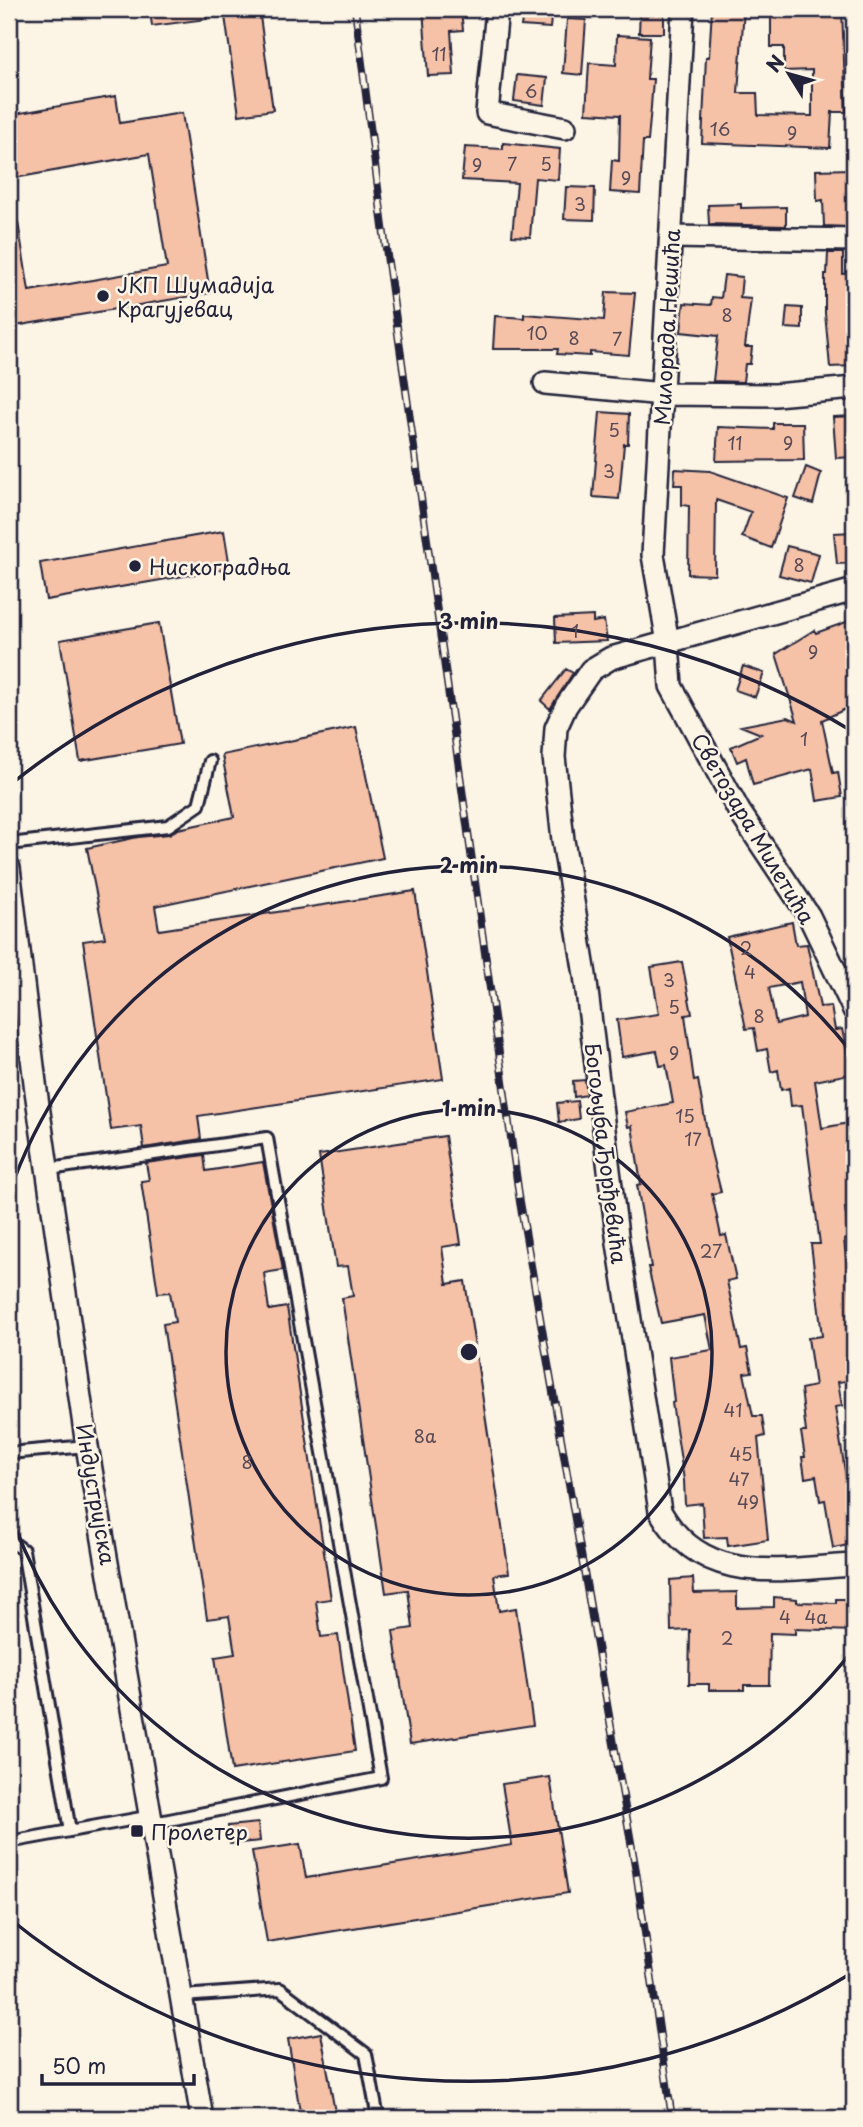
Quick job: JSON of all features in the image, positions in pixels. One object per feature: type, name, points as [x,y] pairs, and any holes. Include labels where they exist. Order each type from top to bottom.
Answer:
[{"type":"street","points":[[497,9],[487,113],[565,128]]},
{"type":"street","name":"Милорада Нешића","points":[[668,643],[653,555],[683,9]]},
{"type":"street","points":[[671,237],[854,240]]},
{"type":"street","points":[[545,383],[663,394],[775,395],[854,388]]},
{"type":"street","name":"Богољуба Ђорђевића","points":[[854,590],[611,658],[591,670],[566,706],[556,728],[554,757],[618,1243],[660,1511],[668,1527],[685,1544],[712,1562],[738,1568],[768,1570],[854,1565]]},
{"type":"street","name":"Светозара Милетића","points":[[668,643],[671,686],[739,811],[809,916],[854,1010]]},
{"type":"street","name":"Индустријска","points":[[9,868],[35,1078],[87,1446],[153,1819],[202,2118]]},
{"type":"lane","points":[[9,844],[168,826],[199,805],[210,761]]},
{"type":"lane","points":[[9,1842],[381,1778],[267,1138],[49,1169]]},
{"type":"lane","points":[[9,1453],[87,1446]]},
{"type":"lane","points":[[9,1540],[23,1550],[70,1831]]},
{"type":"lane","points":[[182,1996],[279,1989],[366,2054],[378,2118]]},
{"type":"building","points":[[206,9],[207,19],[152,26],[150,10]]},
{"type":"building","points":[[224,9],[259,9],[273,110],[239,115]]},
{"type":"building","points":[[423,9],[461,9],[463,30],[451,31],[454,75],[428,76]]},
{"type":"building","points":[[524,9],[552,9],[550,28],[521,26]]},
{"type":"building","points":[[640,9],[657,9],[657,14],[664,14],[664,33],[639,33]]},
{"type":"building","points":[[712,9],[744,9],[738,93],[757,93],[758,115],[812,116],[812,70],[784,71],[784,47],[771,47],[771,9],[842,9],[846,112],[832,112],[830,148],[702,143],[706,57],[709,57]]},
{"type":"building","points":[[567,19],[586,20],[582,75],[563,73]]},
{"type":"building","points":[[617,35],[650,37],[647,79],[653,79],[648,141],[643,141],[640,194],[610,192],[612,160],[619,161],[620,115],[586,113],[589,63],[616,65]]},
{"type":"building","points":[[517,75],[547,78],[544,105],[514,101]]},
{"type":"building","points":[[116,96],[120,123],[182,113],[210,293],[9,327],[9,223],[18,222],[29,291],[167,267],[149,154],[9,179],[9,115]]},
{"type":"building","points":[[503,143],[560,149],[558,180],[535,178],[530,237],[512,236],[517,183],[462,180],[465,147],[503,149]]},
{"type":"building","points":[[850,169],[851,227],[824,226],[823,200],[817,201],[816,170]]},
{"type":"building","points":[[566,187],[595,188],[594,220],[564,219]]},
{"type":"building","points":[[741,204],[741,208],[786,207],[786,226],[709,224],[708,205]]},
{"type":"building","points":[[828,253],[843,253],[843,274],[854,273],[854,366],[830,367],[825,313]]},
{"type":"building","points":[[724,275],[742,277],[740,298],[751,299],[745,347],[752,347],[750,364],[745,364],[743,382],[713,381],[718,336],[681,332],[684,303],[711,305],[712,297],[721,298]]},
{"type":"building","points":[[606,292],[635,293],[629,355],[590,352],[590,356],[557,354],[558,349],[493,349],[495,316],[524,318],[524,314],[604,320]]},
{"type":"building","points":[[787,307],[802,308],[802,329],[785,328]]},
{"type":"building","points":[[600,412],[629,414],[628,444],[624,444],[619,499],[593,497]]},
{"type":"building","points":[[854,416],[854,457],[836,458],[833,417]]},
{"type":"building","points":[[773,423],[803,423],[804,460],[716,461],[718,427],[773,429]]},
{"type":"building","points":[[806,467],[821,473],[813,504],[795,498]]},
{"type":"building","points":[[675,469],[710,471],[788,498],[771,548],[742,537],[751,512],[716,500],[715,575],[688,574],[689,506],[682,505],[682,485],[674,485]]},
{"type":"building","name":"Нискоградња","points":[[224,531],[230,568],[46,600],[40,563]]},
{"type":"building","points":[[854,532],[854,563],[837,564],[834,533]]},
{"type":"building","points":[[787,546],[819,554],[811,583],[779,575]]},
{"type":"building","points":[[593,616],[593,622],[604,620],[607,641],[556,643],[555,618]]},
{"type":"building","points":[[849,621],[854,634],[854,705],[822,720],[833,773],[838,772],[842,797],[817,801],[812,769],[753,785],[746,758],[737,762],[731,747],[761,734],[741,726],[788,717],[797,721],[776,654],[814,630],[816,633]]},
{"type":"building","points":[[159,623],[180,744],[80,761],[60,640]]},
{"type":"building","points":[[743,666],[764,673],[755,697],[735,690]]},
{"type":"building","points":[[566,669],[573,673],[550,709],[541,701]]},
{"type":"building","points":[[356,727],[383,858],[155,906],[159,930],[415,891],[443,1079],[198,1116],[201,1139],[144,1148],[141,1126],[111,1130],[83,941],[105,938],[87,848],[138,837],[169,834],[178,829],[234,817],[222,755]]},
{"type":"building","points":[[792,922],[796,945],[807,944],[820,1007],[831,1006],[835,1030],[842,1029],[847,1053],[851,1052],[854,1073],[815,1081],[822,1128],[854,1122],[854,1206],[845,1208],[849,1239],[844,1240],[854,1329],[854,1332],[849,1332],[854,1380],[838,1382],[842,1406],[835,1407],[849,1497],[854,1496],[854,1544],[833,1548],[825,1500],[820,1501],[816,1476],[805,1478],[802,1457],[805,1457],[801,1432],[806,1432],[801,1389],[815,1386],[808,1338],[822,1336],[811,1244],[820,1244],[802,1105],[791,1106],[789,1088],[781,1090],[778,1070],[771,1072],[767,1049],[758,1051],[754,1028],[746,1029],[727,937]],"holes":[[[800,982],[805,1017],[776,1024],[769,988]]]},
{"type":"building","points":[[682,962],[692,1014],[685,1015],[694,1081],[698,1080],[721,1192],[712,1194],[721,1236],[726,1235],[736,1279],[727,1281],[741,1349],[747,1348],[752,1372],[744,1373],[753,1416],[762,1416],[765,1436],[758,1438],[768,1540],[728,1546],[727,1537],[704,1538],[702,1503],[685,1505],[669,1357],[712,1350],[705,1315],[661,1323],[648,1267],[651,1267],[637,1185],[641,1184],[632,1126],[628,1127],[625,1112],[673,1103],[666,1065],[660,1066],[657,1051],[622,1057],[617,1020],[659,1014],[651,967]]},
{"type":"building","points":[[585,1080],[587,1095],[574,1097],[573,1081]]},
{"type":"building","points":[[577,1101],[579,1119],[559,1122],[557,1103]]},
{"type":"building","points":[[445,1136],[461,1244],[442,1247],[447,1284],[465,1281],[509,1573],[494,1575],[499,1611],[516,1608],[533,1725],[410,1744],[393,1631],[413,1628],[408,1590],[386,1593],[342,1298],[353,1296],[348,1266],[336,1267],[319,1155]]},
{"type":"building","points":[[204,1155],[206,1171],[263,1162],[283,1270],[264,1273],[269,1310],[287,1307],[331,1599],[316,1601],[321,1637],[338,1635],[355,1751],[232,1770],[215,1657],[235,1654],[229,1616],[207,1619],[163,1324],[175,1322],[170,1292],[158,1293],[141,1181],[149,1180],[146,1163]]},
{"type":"building","points":[[693,1578],[694,1593],[737,1592],[737,1608],[774,1607],[774,1597],[797,1599],[797,1602],[836,1603],[836,1599],[854,1599],[854,1631],[795,1629],[795,1634],[770,1633],[769,1685],[744,1685],[744,1690],[709,1690],[709,1684],[689,1684],[690,1630],[671,1631],[670,1580]]},
{"type":"building","points":[[550,1777],[568,1893],[267,1942],[252,1851],[300,1844],[306,1878],[512,1845],[502,1784]]},
{"type":"building","points":[[258,1823],[260,1841],[230,1844],[228,1826]]},
{"type":"building","points":[[321,2033],[336,2118],[301,2118],[288,2039]]},
{"type":"railway","points":[[355,9],[383,227],[520,1202],[636,1871],[672,2118]]},
{"type":"place","name":"ЈКП Шумадија Крагујевац","points":[[103,296]]},
{"type":"place","name":"Нискоградња","points":[[135,566]]},
{"type":"place","name":"Пролетер","points":[[137,1831]]}]
